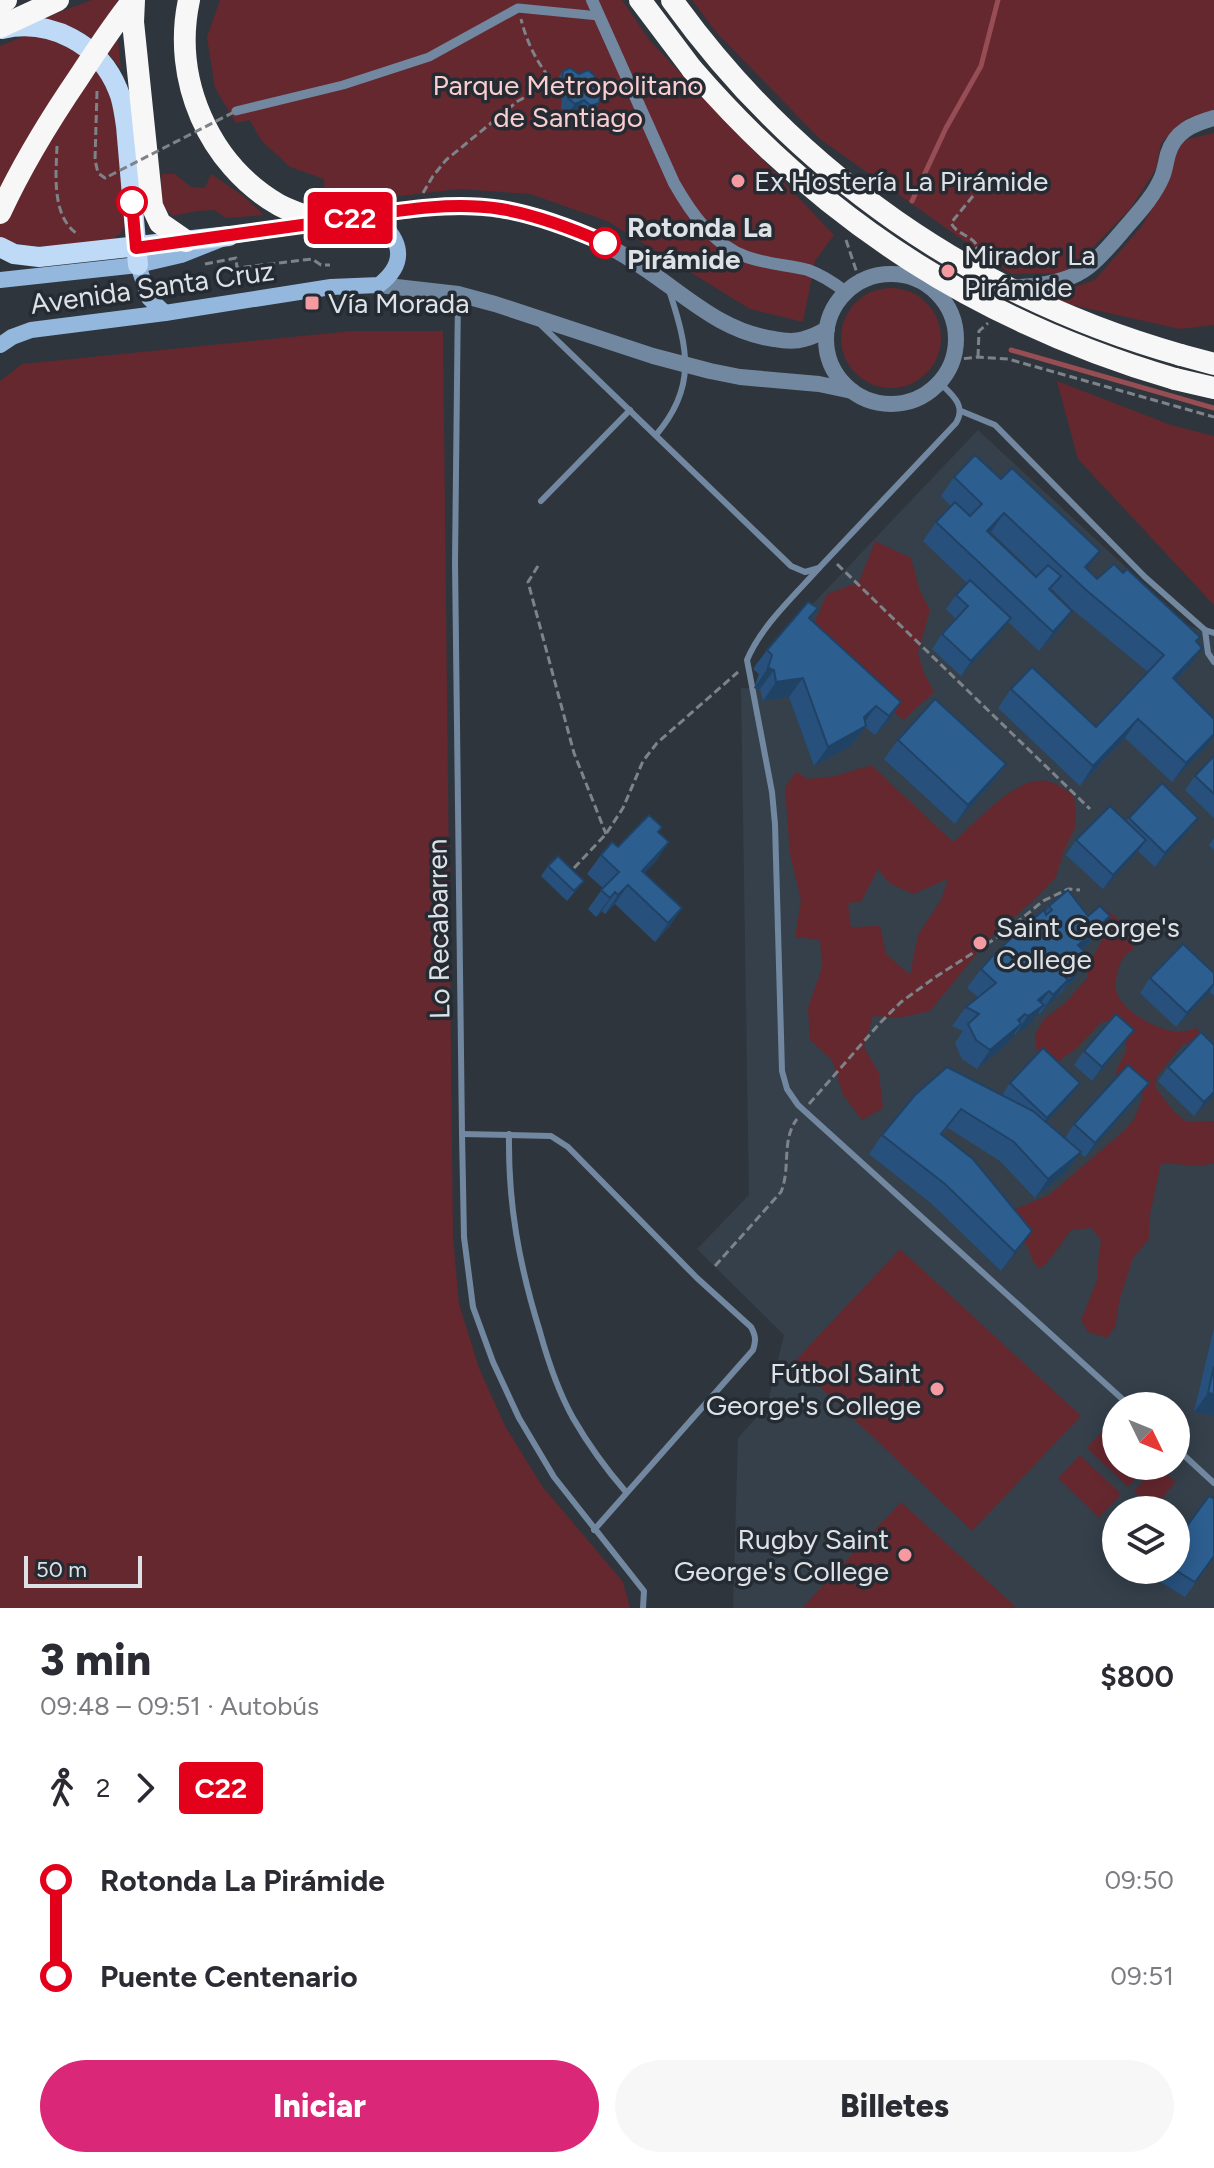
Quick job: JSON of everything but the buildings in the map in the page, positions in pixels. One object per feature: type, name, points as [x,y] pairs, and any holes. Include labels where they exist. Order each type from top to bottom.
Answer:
[{"type":"highway","points":[[0,4],[6,0]]},
{"type":"highway","points":[[0,26],[30,5],[58,0]]},
{"type":"highway","points":[[0,213],[42,133],[111,29],[134,0]]},
{"type":"highway","points":[[134,0],[133,22],[152,206],[160,223],[186,241]]},
{"type":"highway","points":[[189,0],[185,31],[187,72],[198,111],[217,148],[260,192],[296,213],[325,222]]},
{"type":"highway","points":[[640,0],[692,69],[746,128],[845,215],[910,261],[979,301],[1100,355],[1214,388]]},
{"type":"highway","points":[[672,0],[718,59],[767,113],[820,163],[897,223],[958,262],[1022,296],[1112,334],[1214,364]]},
{"type":"main road","points":[[0,26],[43,28],[72,38],[96,56],[112,78],[122,103],[126,126],[137,256],[149,298],[165,313]]},
{"type":"main road","points":[[371,215],[393,234],[399,254],[394,269],[379,285]]},
{"type":"main road","name":"Avenida Santa Cruz","points":[[0,280],[137,256],[181,255],[229,236],[371,215]]},
{"type":"main road","points":[[0,247],[31,257],[137,256],[186,241],[229,236]]},
{"type":"main road","name":"Avenida Santa Cruz","points":[[0,345],[31,330],[331,287],[379,285]]},
{"type":"street","points":[[592,0],[674,183],[686,206],[701,224],[726,247],[748,258],[808,271],[833,282],[846,292]]},
{"type":"street","points":[[236,111],[343,85],[429,57],[518,8],[599,16]]},
{"type":"street","points":[[925,283],[963,287],[1048,284],[1086,269],[1118,237],[1152,194],[1162,177],[1169,149],[1176,138],[1183,130],[1214,118]]},
{"type":"street","name":"Avenida Santa Cruz","points":[[371,215],[452,206],[500,209],[527,215],[605,243],[712,317],[735,329],[752,335],[794,341],[804,340],[827,329]]},
{"type":"street","points":[[884,275],[910,276],[925,283],[940,296],[952,317],[956,343],[952,360],[939,382],[924,394],[897,403],[869,400],[852,391],[834,370],[828,357],[827,329],[837,303],[860,282],[884,275]]},
{"type":"street","name":"Avenida Santa Cruz","points":[[379,285],[458,294],[686,366],[740,377],[819,384],[852,391]]},
{"type":"lane","points":[[656,435],[670,419],[680,398],[686,366],[683,333],[668,284]]},
{"type":"lane","name":"Lo Recabarren","points":[[458,294],[455,562],[462,1134],[464,1237],[473,1307],[493,1362],[519,1418],[554,1477],[644,1591],[643,1608]]},
{"type":"lane","points":[[532,316],[791,566],[805,572],[819,568]]},
{"type":"lane","points":[[939,382],[955,397],[961,407],[961,416],[761,634],[747,660],[772,792],[775,824],[782,1071],[787,1089],[804,1110],[1115,1392]]},
{"type":"lane","points":[[541,501],[630,410]]},
{"type":"lane","points":[[961,411],[995,425],[1145,577],[1205,630],[1214,633]]},
{"type":"lane","points":[[1205,630],[1208,653],[1214,662]]},
{"type":"lane","points":[[462,1134],[551,1136],[568,1147],[697,1278],[751,1327],[754,1334],[753,1350],[594,1530]]},
{"type":"lane","points":[[509,1134],[508,1172],[514,1227],[533,1310],[550,1366],[572,1416],[607,1470],[626,1492]]},
{"type":"lane","points":[[1190,1461],[1214,1483]]},
{"type":"path","points":[[423,193],[446,160],[518,101],[553,82],[540,67],[526,41],[518,8]]},
{"type":"path","points":[[109,176],[236,111]]},
{"type":"path","points":[[57,142],[57,192],[64,219],[75,233],[87,237]]},
{"type":"path","points":[[973,196],[951,223],[955,230],[976,242],[978,247],[973,253]]},
{"type":"path","points":[[205,264],[236,258],[237,268],[312,259],[321,265],[330,265]]},
{"type":"path","points":[[952,360],[978,357],[1008,359],[1214,417]]},
{"type":"path","points":[[830,557],[1090,809]]},
{"type":"path","points":[[538,566],[528,582],[574,753],[606,834]]},
{"type":"path","points":[[574,868],[606,834],[623,808],[643,761],[657,743],[731,678]]},
{"type":"path","points":[[715,1266],[781,1192],[786,1181],[790,1129],[880,1023],[901,1002],[1004,933],[1043,901],[1068,889],[1080,890]]},
{"type":"shaded area","name":"Saint George's College","points":[[978,430],[1188,625],[1214,636],[1214,1608],[733,1608],[738,1438],[767,1406],[784,1335],[697,1249],[749,1195],[741,688],[784,690],[755,665]]},
{"type":"green space","points":[[92,0],[117,0],[121,69],[87,35],[67,25],[41,19]]},
{"type":"green space","name":"Parque Metropolitano de Santiago","points":[[220,0],[622,0],[650,41],[834,235],[815,261],[803,322],[750,309],[607,221],[530,194],[460,189],[356,201],[325,197],[324,179],[290,167],[261,140],[250,120],[236,123],[215,88],[207,37]]},
{"type":"green space","points":[[692,0],[1214,0],[1214,111],[1186,119],[1161,143],[1156,169],[1130,209],[1064,273],[1011,274],[820,139],[717,33]]},
{"type":"green space","points":[[27,35],[61,39],[97,67],[114,104],[126,224],[120,234],[111,240],[42,247],[0,238],[0,46]]},
{"type":"green space","points":[[1214,133],[1214,325],[1180,329],[1041,298],[1095,280],[1142,226],[1161,193],[1180,141]]},
{"type":"green space","points":[[162,174],[175,174],[191,187],[205,188],[211,174],[264,215],[226,218],[214,210],[172,216],[161,196]]},
{"type":"green space","points":[[891,288],[910,292],[926,303],[937,319],[941,338],[937,357],[926,373],[910,384],[891,388],[872,384],[856,373],[845,357],[841,338],[845,319],[856,303],[872,292]]},
{"type":"green space","points":[[352,331],[443,331],[453,1237],[459,1304],[479,1368],[505,1426],[542,1486],[623,1582],[630,1608],[0,1608],[0,381],[22,364]]},
{"type":"green space","points":[[1057,381],[1171,425],[1214,436],[1214,605],[1078,459]]},
{"type":"green space","points":[[875,541],[911,558],[920,591],[930,610],[918,653],[934,692],[903,720],[810,633],[827,594],[859,582]]},
{"type":"green space","points":[[871,765],[953,842],[1009,793],[1034,781],[1054,783],[1074,796],[1076,814],[1075,828],[1056,877],[987,941],[930,1011],[899,1018],[873,1016],[864,1047],[879,1073],[883,1108],[862,1120],[843,1095],[832,1060],[810,1040],[808,1008],[822,968],[820,940],[795,937],[801,900],[790,854],[785,787],[796,772],[808,779],[835,776]],"holes":[[[878,869],[889,883],[913,894],[948,879],[941,900],[918,935],[910,975],[886,954],[880,926],[851,927],[848,903],[861,902]]]},
{"type":"green space","points":[[1098,907],[1113,915],[1134,934],[1133,949],[1122,960],[1117,975],[1116,989],[1121,1000],[1134,1014],[1161,1028],[1178,1032],[1197,1028],[1206,1044],[1183,1044],[1157,1076],[1155,1087],[1174,1112],[1187,1122],[1214,1121],[1214,1163],[1200,1166],[1161,1163],[1149,1219],[1149,1239],[1133,1258],[1120,1298],[1115,1327],[1107,1338],[1088,1332],[1081,1320],[1098,1278],[1101,1240],[1091,1228],[1071,1230],[1052,1257],[1039,1269],[1028,1247],[1010,1225],[1012,1210],[1049,1195],[1125,1130],[1134,1119],[1143,1097],[1134,1086],[1115,1073],[1127,1049],[1122,1033],[1113,1024],[1102,1021],[1077,1048],[1056,1063],[1042,1060],[1036,1047],[1035,1035],[1043,1020],[1066,1002],[1088,977],[1088,965],[1104,937],[1092,919]]},
{"type":"green space","name":"Fútbol Saint George's College","points":[[900,1249],[1081,1416],[972,1531],[794,1362]]},
{"type":"green space","points":[[1102,1432],[1102,1462],[1087,1448]]},
{"type":"green space","points":[[1080,1455],[1102,1476],[1102,1480],[1106,1480],[1121,1494],[1102,1496],[1102,1515],[1099,1518],[1058,1478]]},
{"type":"green space","points":[[1121,1480],[1135,1480],[1128,1487]]},
{"type":"green space","points":[[1144,1480],[1176,1482],[1164,1496],[1140,1496],[1134,1491]]},
{"type":"green space","name":"Rugby Saint George's College","points":[[901,1502],[1017,1608],[802,1608]]},
{"type":"waterway","points":[[912,201],[946,128],[981,66],[998,0]]},
{"type":"waterway","points":[[1011,350],[1214,408]]},
{"type":"bus line","name":"C22","points":[[132,202],[136,248],[452,206],[500,209],[527,215],[605,243]]},
{"type":"place","name":"Ex Hostería La Pirámide","points":[[738,181]]},
{"type":"place","name":"Rotonda La Pirámide","points":[[605,243]]},
{"type":"place","name":"Mirador La Pirámide","points":[[948,271]]},
{"type":"place","name":"Vía Morada","points":[[312,303]]},
{"type":"place","name":"Saint George's College","points":[[980,943]]},
{"type":"place","name":"Fútbol Saint George's College","points":[[937,1389]]},
{"type":"place","name":"Rugby Saint George's College","points":[[905,1555]]}]
